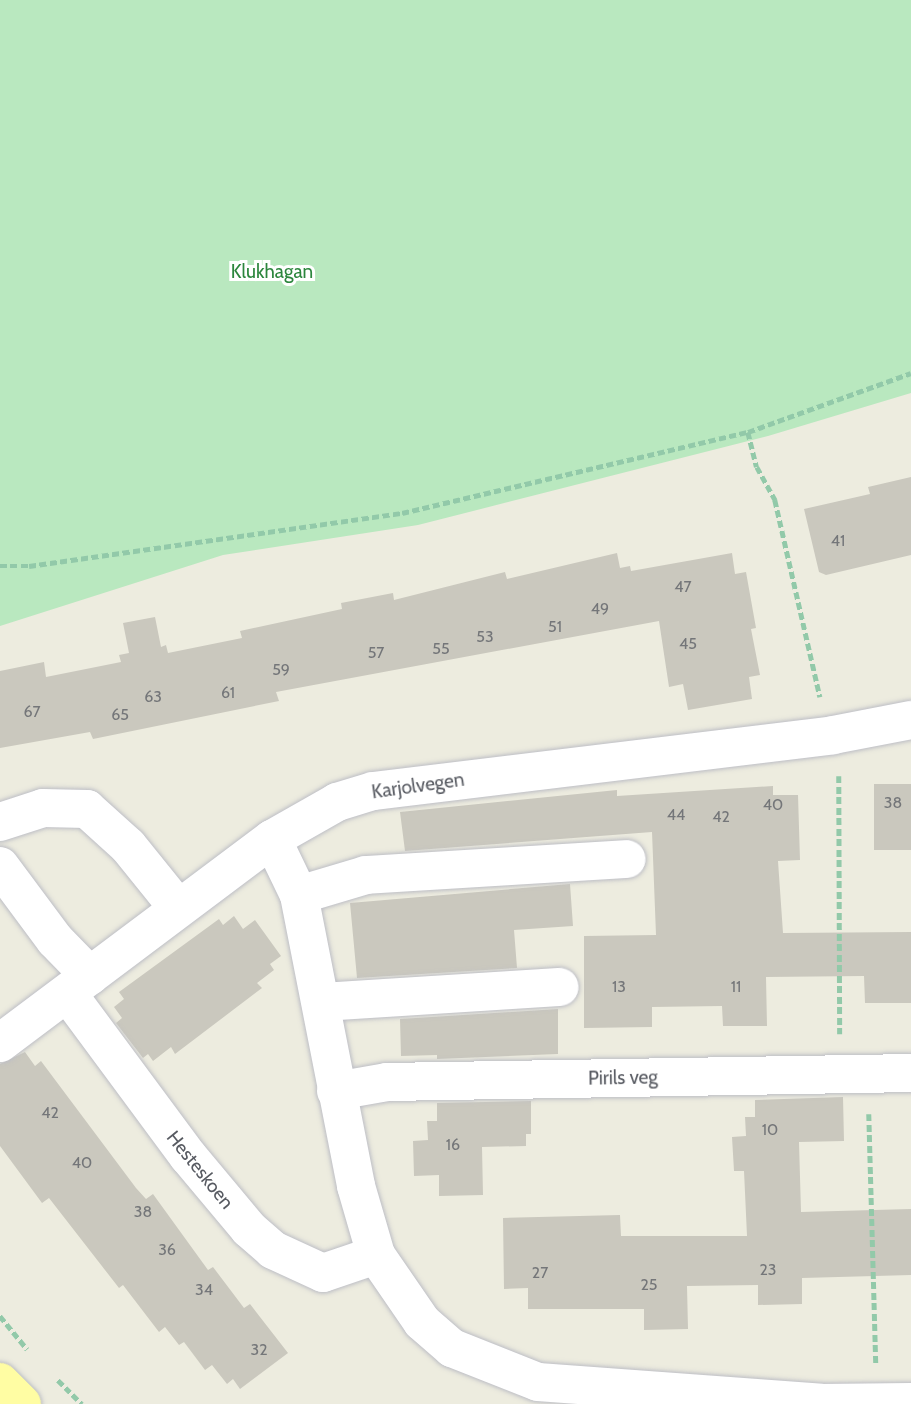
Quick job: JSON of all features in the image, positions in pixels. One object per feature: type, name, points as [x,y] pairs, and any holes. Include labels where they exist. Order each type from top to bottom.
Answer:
[{"type":"main road","points":[[0,1382],[22,1404]]},
{"type":"street","name":"Karjolvegen","points":[[0,1043],[272,839],[337,802],[373,791],[833,735],[911,719]]},
{"type":"street","points":[[0,822],[43,808],[87,809],[128,846],[178,908]]},
{"type":"street","points":[[272,839],[299,895],[336,1091],[376,1255],[422,1322],[452,1348],[492,1368],[538,1382],[821,1403],[911,1402]]},
{"type":"street","points":[[299,895],[366,875],[627,859]]},
{"type":"street","name":"Hesteskoen","points":[[0,866],[55,940],[79,985],[188,1156],[265,1243],[306,1268],[323,1273],[376,1255]]},
{"type":"street","points":[[321,1002],[560,987]]},
{"type":"street","name":"Pirils veg","points":[[336,1091],[387,1082],[911,1073]]},
{"type":"path","points":[[0,566],[29,566],[402,513],[748,432],[911,373]]},
{"type":"path","points":[[748,432],[757,467],[775,500],[824,716],[839,757],[841,1053],[853,1074],[868,1091],[877,1403]]},
{"type":"green space","name":"Klukhagan","points":[[0,0],[911,0],[911,393],[768,436],[418,525],[223,555],[0,626]]},
{"type":"building","points":[[911,477],[911,555],[826,575],[819,572],[804,509],[870,494],[868,487]]},
{"type":"building","points":[[617,553],[620,568],[630,566],[631,571],[732,553],[735,574],[746,572],[756,628],[751,629],[760,675],[749,677],[752,699],[688,710],[683,684],[669,687],[659,621],[276,692],[279,701],[93,739],[90,732],[0,748],[0,671],[44,662],[46,677],[121,662],[119,655],[129,653],[123,623],[155,617],[161,647],[166,645],[168,653],[242,638],[240,631],[342,609],[341,603],[393,593],[394,600],[505,572],[507,579]]},
{"type":"building","points":[[874,784],[911,784],[911,850],[874,850]]},
{"type":"building","points":[[773,786],[773,795],[798,795],[800,860],[778,861],[783,933],[911,932],[911,1003],[865,1003],[864,976],[766,977],[767,1026],[723,1026],[722,1006],[652,1007],[652,1027],[584,1028],[584,936],[656,935],[652,832],[405,851],[400,812],[617,790],[617,796]]},
{"type":"building","points":[[570,884],[573,926],[514,930],[517,968],[357,978],[350,903]]},
{"type":"building","points":[[234,916],[243,929],[255,920],[281,956],[270,964],[274,970],[257,983],[262,988],[175,1054],[171,1047],[153,1061],[148,1054],[143,1058],[116,1023],[122,1018],[114,1007],[124,999],[119,992],[219,919],[223,925]]},
{"type":"building","points":[[558,1009],[558,1054],[437,1059],[437,1055],[401,1056],[400,1019]]},
{"type":"building","points":[[25,1052],[35,1066],[41,1061],[136,1188],[146,1199],[153,1194],[208,1270],[213,1267],[244,1308],[250,1304],[288,1353],[240,1389],[233,1379],[227,1384],[212,1365],[205,1370],[184,1342],[179,1345],[165,1327],[159,1332],[123,1285],[119,1288],[49,1198],[42,1203],[0,1146],[0,1064]]},
{"type":"building","points":[[843,1097],[844,1141],[799,1142],[801,1212],[911,1209],[911,1275],[802,1278],[802,1304],[758,1305],[758,1285],[687,1286],[688,1329],[644,1330],[644,1309],[528,1309],[528,1288],[504,1289],[503,1218],[620,1215],[621,1236],[747,1236],[744,1171],[734,1171],[732,1137],[746,1136],[745,1117],[755,1117],[755,1100]]},
{"type":"building","points":[[531,1101],[531,1134],[526,1134],[526,1146],[482,1147],[483,1195],[439,1196],[439,1175],[414,1176],[413,1141],[428,1140],[427,1121],[437,1121],[437,1103]]}]
